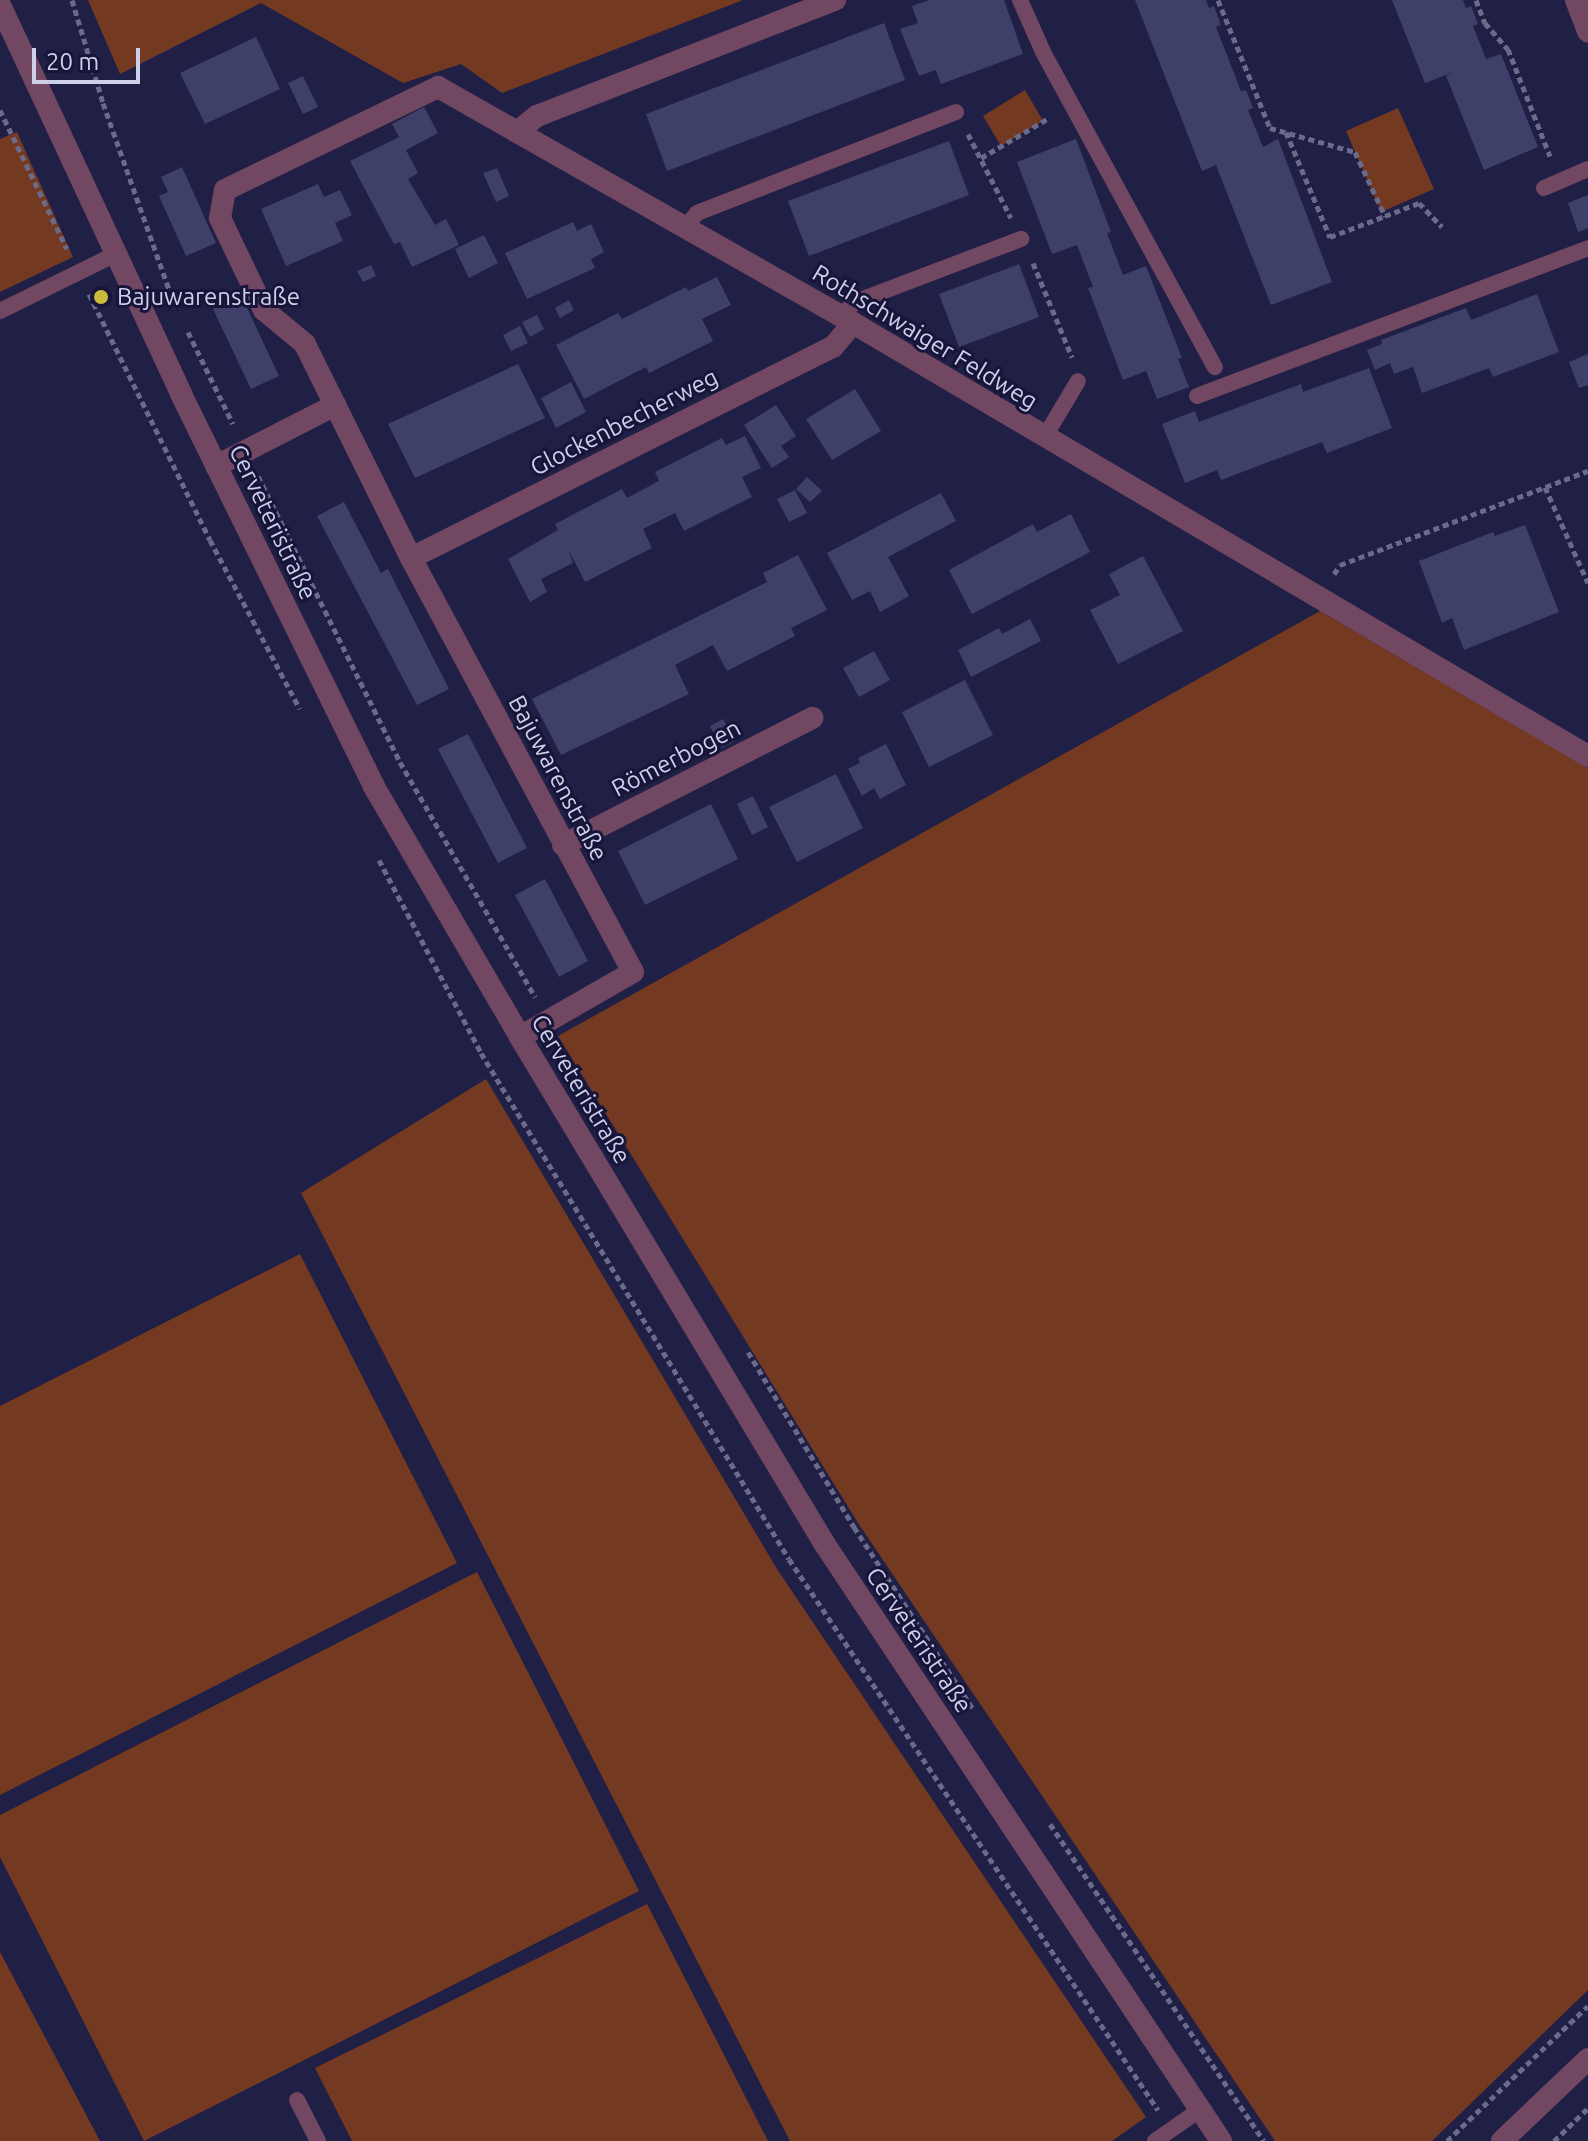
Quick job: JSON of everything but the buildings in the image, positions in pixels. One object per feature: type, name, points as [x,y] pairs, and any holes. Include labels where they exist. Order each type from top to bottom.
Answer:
[{"type":"street","points":[[517,132],[537,116],[835,0]]},
{"type":"street","points":[[1576,0],[1588,32]]},
{"type":"street","name":"Cerveteristraße","points":[[0,5],[216,466],[373,785],[520,1037],[824,1543],[1221,2141]]},
{"type":"street","name":"Rothschwaiger Feldweg","points":[[225,190],[438,87],[847,320],[1588,756]]},
{"type":"street","name":"Bajuwarenstraße","points":[[225,190],[220,218],[264,310],[305,344],[411,558],[633,972],[520,1037]]},
{"type":"street","name":"Glockenbecherweg","points":[[411,558],[833,347],[847,320]]},
{"type":"street","points":[[216,466],[335,405]]},
{"type":"street","name":"Römerbogen","points":[[563,845],[812,718]]},
{"type":"street","points":[[1502,2141],[1588,2059]]},
{"type":"lane","points":[[1020,0],[1072,104],[1215,367]]},
{"type":"lane","points":[[685,227],[697,213],[956,112]]},
{"type":"lane","points":[[1544,188],[1588,169]]},
{"type":"lane","points":[[847,320],[855,302],[1021,239]]},
{"type":"lane","points":[[1197,396],[1588,248]]},
{"type":"lane","points":[[0,311],[116,254]]},
{"type":"lane","points":[[1044,438],[1078,381]]},
{"type":"lane","points":[[297,2100],[318,2141]]},
{"type":"lane","points":[[1155,2141],[1201,2109]]},
{"type":"path","points":[[72,0],[103,103],[179,312]]},
{"type":"path","points":[[1218,0],[1270,128],[1355,152],[1385,216]]},
{"type":"path","points":[[1476,0],[1485,23],[1508,49],[1560,180]]},
{"type":"path","points":[[981,158],[1072,104]]},
{"type":"path","points":[[956,112],[1046,289],[1078,381]]},
{"type":"path","points":[[1286,132],[1330,237],[1419,203],[1442,227]]},
{"type":"path","points":[[185,326],[400,762],[549,1021]]},
{"type":"path","points":[[1316,597],[1340,565],[1588,471]]},
{"type":"path","points":[[1545,487],[1588,583]]},
{"type":"path","points":[[739,1338],[854,1527],[980,1719]]},
{"type":"path","points":[[1049,1823],[1264,2141]]},
{"type":"path","points":[[1447,2141],[1588,2006]]},
{"type":"path","points":[[1554,2141],[1588,2108]]},
{"type":"shaded area","points":[[88,0],[743,0],[502,93],[461,64],[403,83],[261,3],[120,74]]},
{"type":"shaded area","points":[[1025,90],[1043,121],[1001,146],[983,116]]},
{"type":"shaded area","points":[[1398,108],[1434,189],[1381,212],[1346,131]]},
{"type":"shaded area","points":[[17,132],[73,257],[0,292],[0,139]]},
{"type":"shaded area","points":[[1320,611],[1588,768],[1588,1990],[1432,2141],[1275,2141],[858,1523],[558,1036]]},
{"type":"shaded area","points":[[486,1079],[777,1569],[1146,2117],[1112,2141],[790,2141],[301,1193]]},
{"type":"shaded area","points":[[300,1254],[457,1563],[0,1795],[0,1406]]},
{"type":"shaded area","points":[[477,1572],[639,1891],[144,2141],[0,1857],[0,1815]]},
{"type":"shaded area","points":[[647,1904],[768,2141],[352,2141],[315,2068]]},
{"type":"shaded area","points":[[0,1952],[100,2141],[0,2141]]},
{"type":"place","name":"Bajuwarenstraße","points":[[101,297]]}]
